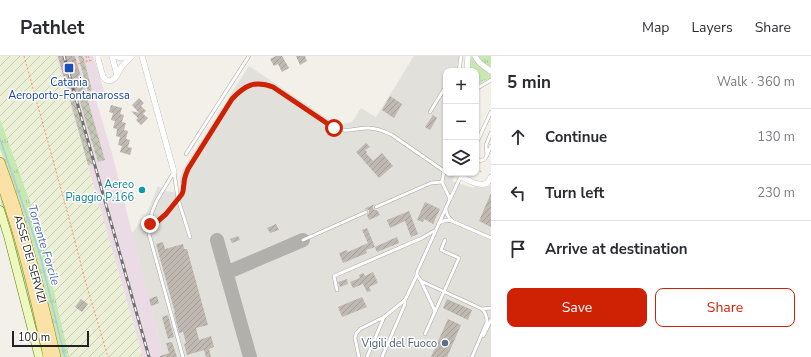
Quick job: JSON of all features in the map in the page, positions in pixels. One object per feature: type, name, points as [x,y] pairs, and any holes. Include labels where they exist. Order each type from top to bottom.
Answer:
[{"type":"main road","name":"ASSE DEI SERVIZI","points":[[0,162],[24,232],[56,357]]},
{"type":"main road","name":"ASSE DEI SERVIZI","points":[[0,180],[34,292],[48,357]]},
{"type":"main road","points":[[0,210],[39,357]]},
{"type":"street","points":[[98,56],[103,77],[109,81],[115,78],[122,66],[132,56]]},
{"type":"street","points":[[117,75],[113,56],[122,58],[128,56]]},
{"type":"street","points":[[142,56],[174,172]]},
{"type":"street","points":[[467,68],[468,56]]},
{"type":"street","points":[[474,56],[481,65],[491,71]]},
{"type":"street","points":[[462,176],[470,181],[481,184],[488,182],[491,177]]},
{"type":"lane","points":[[186,154],[249,56]]},
{"type":"lane","points":[[459,68],[461,56]]},
{"type":"lane","points":[[479,87],[491,80]]},
{"type":"lane","points":[[150,228],[166,214],[178,199],[183,191],[188,169],[232,99],[247,86],[258,84],[273,87],[334,128],[350,131],[377,128],[392,135],[443,168]]},
{"type":"lane","points":[[430,112],[443,91]]},
{"type":"lane","points":[[478,140],[491,112]]},
{"type":"lane","points":[[487,155],[486,145],[491,133]]},
{"type":"lane","points":[[479,160],[483,161],[491,146]]},
{"type":"lane","points":[[174,172],[178,199],[190,237]]},
{"type":"lane","points":[[174,172],[157,200],[152,212],[149,234],[183,357]]},
{"type":"lane","points":[[443,176],[442,182],[450,199]]},
{"type":"lane","points":[[382,357],[417,272],[461,176]]},
{"type":"lane","points":[[376,207],[431,183],[442,182]]},
{"type":"lane","points":[[447,205],[446,212],[448,217],[491,238]]},
{"type":"lane","points":[[303,240],[366,212]]},
{"type":"lane","points":[[438,224],[443,220],[452,220]]},
{"type":"lane","points":[[337,290],[334,276],[422,238],[436,230]]},
{"type":"lane","points":[[422,238],[428,242],[428,247]]},
{"type":"lane","points":[[425,334],[459,258],[440,250],[445,240]]},
{"type":"lane","points":[[417,275],[435,311]]},
{"type":"lane","points":[[421,281],[482,309],[486,313],[487,322],[472,357]]},
{"type":"lane","points":[[359,357],[355,338],[360,329],[384,317],[405,300]]},
{"type":"lane","points":[[482,309],[491,308]]},
{"type":"lane","points":[[366,357],[384,317]]},
{"type":"lane","points":[[472,357],[491,320]]},
{"type":"path","points":[[24,56],[85,280],[108,357]]},
{"type":"path","points":[[86,56],[87,62]]},
{"type":"path","points":[[70,66],[74,67],[76,65],[90,62],[88,56]]},
{"type":"path","points":[[72,61],[74,59],[78,72],[75,72]]},
{"type":"shaded area","points":[[0,56],[56,56],[143,357],[69,357],[39,227],[0,119]]},
{"type":"shaded area","points":[[56,56],[93,56],[105,94],[95,97],[113,157],[156,323],[163,357],[143,357]]},
{"type":"shaded area","points":[[58,56],[63,56],[93,164],[88,165]]},
{"type":"shaded area","points":[[67,56],[75,56],[105,160],[98,162]]},
{"type":"shaded area","points":[[78,56],[83,56],[92,90],[88,92]]},
{"type":"shaded area","points":[[414,56],[462,56],[461,68],[443,68],[443,176],[454,176],[452,181],[473,188],[491,186],[491,357],[163,357],[156,323],[132,233],[145,217],[158,186],[166,191],[180,191],[180,179],[183,169],[249,66],[337,125],[352,122],[361,108],[376,117]]},
{"type":"green space","points":[[471,56],[491,73],[491,78],[479,84],[479,68],[470,68]]},
{"type":"green space","points":[[478,56],[491,56],[491,68],[483,63]]},
{"type":"green space","points":[[0,119],[39,227],[69,357],[61,357],[35,252],[22,209],[0,149]]},
{"type":"green space","points":[[0,193],[13,234],[45,357],[42,357],[21,272],[3,211]]},
{"type":"building","points":[[58,56],[74,56],[85,96],[70,100]]},
{"type":"building","points":[[276,56],[282,56],[289,68],[282,72],[278,64],[274,66],[270,59]]},
{"type":"building","points":[[296,56],[305,56],[307,61],[300,65]]},
{"type":"building","points":[[390,96],[402,104],[394,118],[382,110]]},
{"type":"building","points":[[139,98],[144,103],[141,106],[146,111],[143,114],[148,118],[141,125],[136,120],[138,118],[131,111],[139,113],[132,105]]},
{"type":"building","points":[[111,105],[122,108],[120,114],[124,115],[122,122],[126,123],[124,130],[128,131],[126,139],[130,140],[128,147],[132,148],[130,155],[120,152],[122,146],[118,145],[120,137],[116,136],[117,129],[113,128],[115,121],[111,120],[113,113],[109,112]]},
{"type":"building","points":[[433,115],[437,118],[430,130],[425,127]]},
{"type":"building","points":[[366,143],[370,147],[365,150],[367,152],[366,153],[373,161],[382,153],[393,166],[379,178],[356,152]]},
{"type":"building","points":[[491,193],[491,227],[479,221]]},
{"type":"building","points":[[425,202],[440,209],[433,224],[424,219],[423,222],[417,220]]},
{"type":"building","points":[[375,204],[373,209],[377,210],[380,215],[369,220],[367,215],[369,210],[364,209]]},
{"type":"building","points":[[409,211],[418,234],[411,237],[405,221],[390,228],[387,220]]},
{"type":"building","points":[[276,224],[279,230],[270,233],[267,228]]},
{"type":"building","points":[[367,228],[375,247],[366,250],[367,253],[343,263],[339,253],[347,250],[348,252],[368,243],[362,230]]},
{"type":"building","points":[[238,236],[240,240],[232,243],[230,239]]},
{"type":"building","points":[[397,237],[399,243],[377,252],[375,247]]},
{"type":"building","points":[[163,242],[165,249],[183,244],[184,249],[187,249],[208,325],[196,328],[199,340],[211,336],[214,347],[209,349],[211,357],[206,357],[204,350],[187,355],[183,332],[179,333],[156,244]]},
{"type":"building","points":[[373,272],[378,283],[369,287],[371,291],[367,292],[363,284],[353,288],[350,282],[360,278],[359,275],[363,273],[365,276]]},
{"type":"building","points":[[347,279],[348,284],[340,287],[338,282]]},
{"type":"building","points":[[157,296],[159,303],[151,306],[149,299]]},
{"type":"building","points":[[362,297],[367,307],[342,317],[338,307]]},
{"type":"building","points":[[81,299],[88,304],[82,312],[75,307]]},
{"type":"building","points":[[447,299],[472,310],[468,320],[443,308]]},
{"type":"building","points":[[168,315],[174,337],[168,339],[162,317]]},
{"type":"building","name":"Vigili del Fuoco","points":[[448,319],[461,325],[447,357],[431,357]]},
{"type":"building","points":[[172,342],[177,357],[160,357],[169,353],[166,343]]},
{"type":"waterway","name":"Torrente Forcile","points":[[0,139],[39,251],[65,357]]},
{"type":"taxiway","points":[[217,240],[250,357]]},
{"type":"taxiway","points":[[226,273],[303,240]]},
{"type":"railway","points":[[64,56],[149,357]]},
{"type":"place","name":"Catania Aeroporto-Fontanarossa","points":[[69,68]]},
{"type":"place","name":"Aereo Piaggio P.166","points":[[142,190]]},
{"type":"place","name":"Vigili del Fuoco","points":[[445,343]]},
{"type":"route","points":[[150,224],[150,228],[166,214],[182,194],[188,169],[232,99],[247,86],[258,84],[273,87],[334,128]]}]
